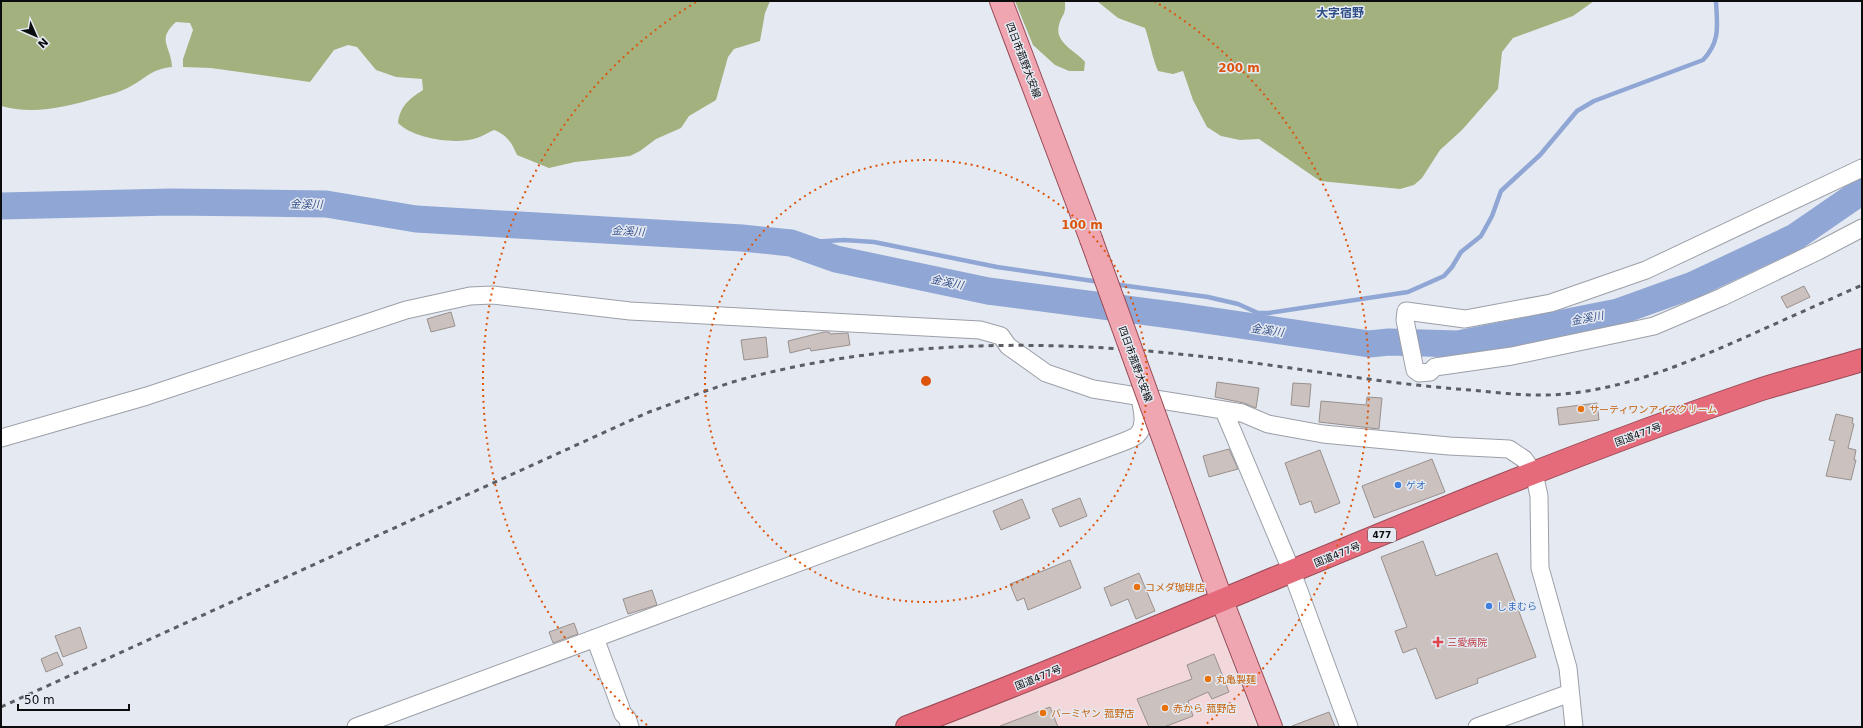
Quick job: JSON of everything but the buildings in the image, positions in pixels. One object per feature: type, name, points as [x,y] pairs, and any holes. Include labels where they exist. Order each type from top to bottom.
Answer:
[{"type":"highway","name":"国道477号","points":[[907,727],[1035,678],[1534,473],[1755,391],[1862,360]]},
{"type":"main road","name":"四日市菰野大安線","points":[[1001,1],[1091,239],[1222,601],[1271,727]]},
{"type":"street","points":[[1862,168],[1646,270],[1552,303],[1465,319],[1406,311],[1405,320],[1415,370],[1419,373],[1430,372],[1435,368],[1512,356],[1654,326],[1722,297],[1862,228]]},
{"type":"street","points":[[1,438],[146,396],[406,310],[470,296],[493,295],[630,311],[980,330],[1001,336],[1008,346],[1046,373],[1093,389],[1140,398],[1242,413],[1268,424],[1323,434],[1449,446],[1509,449],[1524,459],[1534,473],[1539,496],[1540,568],[1568,668],[1574,727]]},
{"type":"street","points":[[356,727],[1123,442],[1138,435],[1141,428],[1144,413],[1140,398]]},
{"type":"street","points":[[1224,411],[1292,572],[1349,727]]},
{"type":"street","points":[[595,638],[622,714],[627,718],[630,727]]},
{"type":"street","points":[[1477,727],[1570,693]]},
{"type":"shaded area","points":[[1215,616],[1257,727],[931,727]]},
{"type":"green space","points":[[1,1],[770,1],[765,13],[760,41],[734,49],[728,57],[716,100],[689,116],[681,128],[656,139],[640,151],[630,156],[575,162],[549,168],[517,155],[508,140],[502,134],[494,130],[477,138],[447,141],[424,137],[405,129],[398,123],[399,117],[403,107],[409,100],[423,90],[422,79],[396,77],[376,70],[357,47],[348,45],[334,50],[310,82],[211,68],[183,67],[183,59],[193,30],[190,23],[176,22],[167,34],[166,43],[172,67],[157,70],[130,87],[114,93],[49,109],[25,110],[1,106]]},
{"type":"green space","points":[[1015,1],[1065,1],[1064,12],[1058,31],[1063,42],[1085,62],[1084,71],[1069,71],[1055,65],[1033,45]]},
{"type":"green space","points":[[1097,1],[1594,1],[1573,16],[1513,38],[1502,52],[1498,89],[1462,130],[1440,150],[1422,178],[1414,185],[1400,189],[1320,181],[1259,139],[1240,140],[1221,136],[1207,127],[1193,100],[1183,71],[1173,74],[1158,71],[1145,28],[1118,18]]},
{"type":"waterway","points":[[1113,284],[1208,297],[1238,304],[1258,313],[1269,313],[1408,292],[1444,276],[1452,267],[1461,252],[1481,236],[1492,216],[1501,191],[1540,155],[1577,111],[1594,101],[1703,60],[1713,46],[1717,32],[1716,1]]},
{"type":"waterway","name":"金溪川","points":[[1,206],[171,202],[326,204],[416,219],[742,238],[791,243],[836,259],[988,291],[1179,316],[1369,344],[1389,342],[1458,344],[1618,312],[1693,285],[1795,237],[1862,191]]},
{"type":"waterway","points":[[791,243],[844,240],[874,242],[997,267],[1100,282]]},
{"type":"railway","points":[[1,707],[649,412],[707,390],[743,379],[801,366],[860,356],[919,349],[1038,345],[1156,352],[1215,358],[1374,380],[1438,387],[1517,394],[1564,394],[1612,386],[1635,380],[1681,364],[1726,346],[1862,285]]},
{"type":"place","name":"サーティワンアイスクリーム","points":[[1581,409]]},
{"type":"place","name":"ゲオ","points":[[1398,485]]},
{"type":"place","name":"コメダ珈琲店","points":[[1137,587]]},
{"type":"place","name":"しまむら","points":[[1489,606]]},
{"type":"place","name":"三愛病院","points":[[1438,642]]},
{"type":"place","name":"丸亀製麺","points":[[1208,679]]},
{"type":"place","name":"赤から 菰野店","points":[[1165,708]]},
{"type":"place","name":"バーミヤン 菰野店","points":[[1043,713]]},
{"type":"district","name":"大字宿野","points":[[1340,13]]}]
